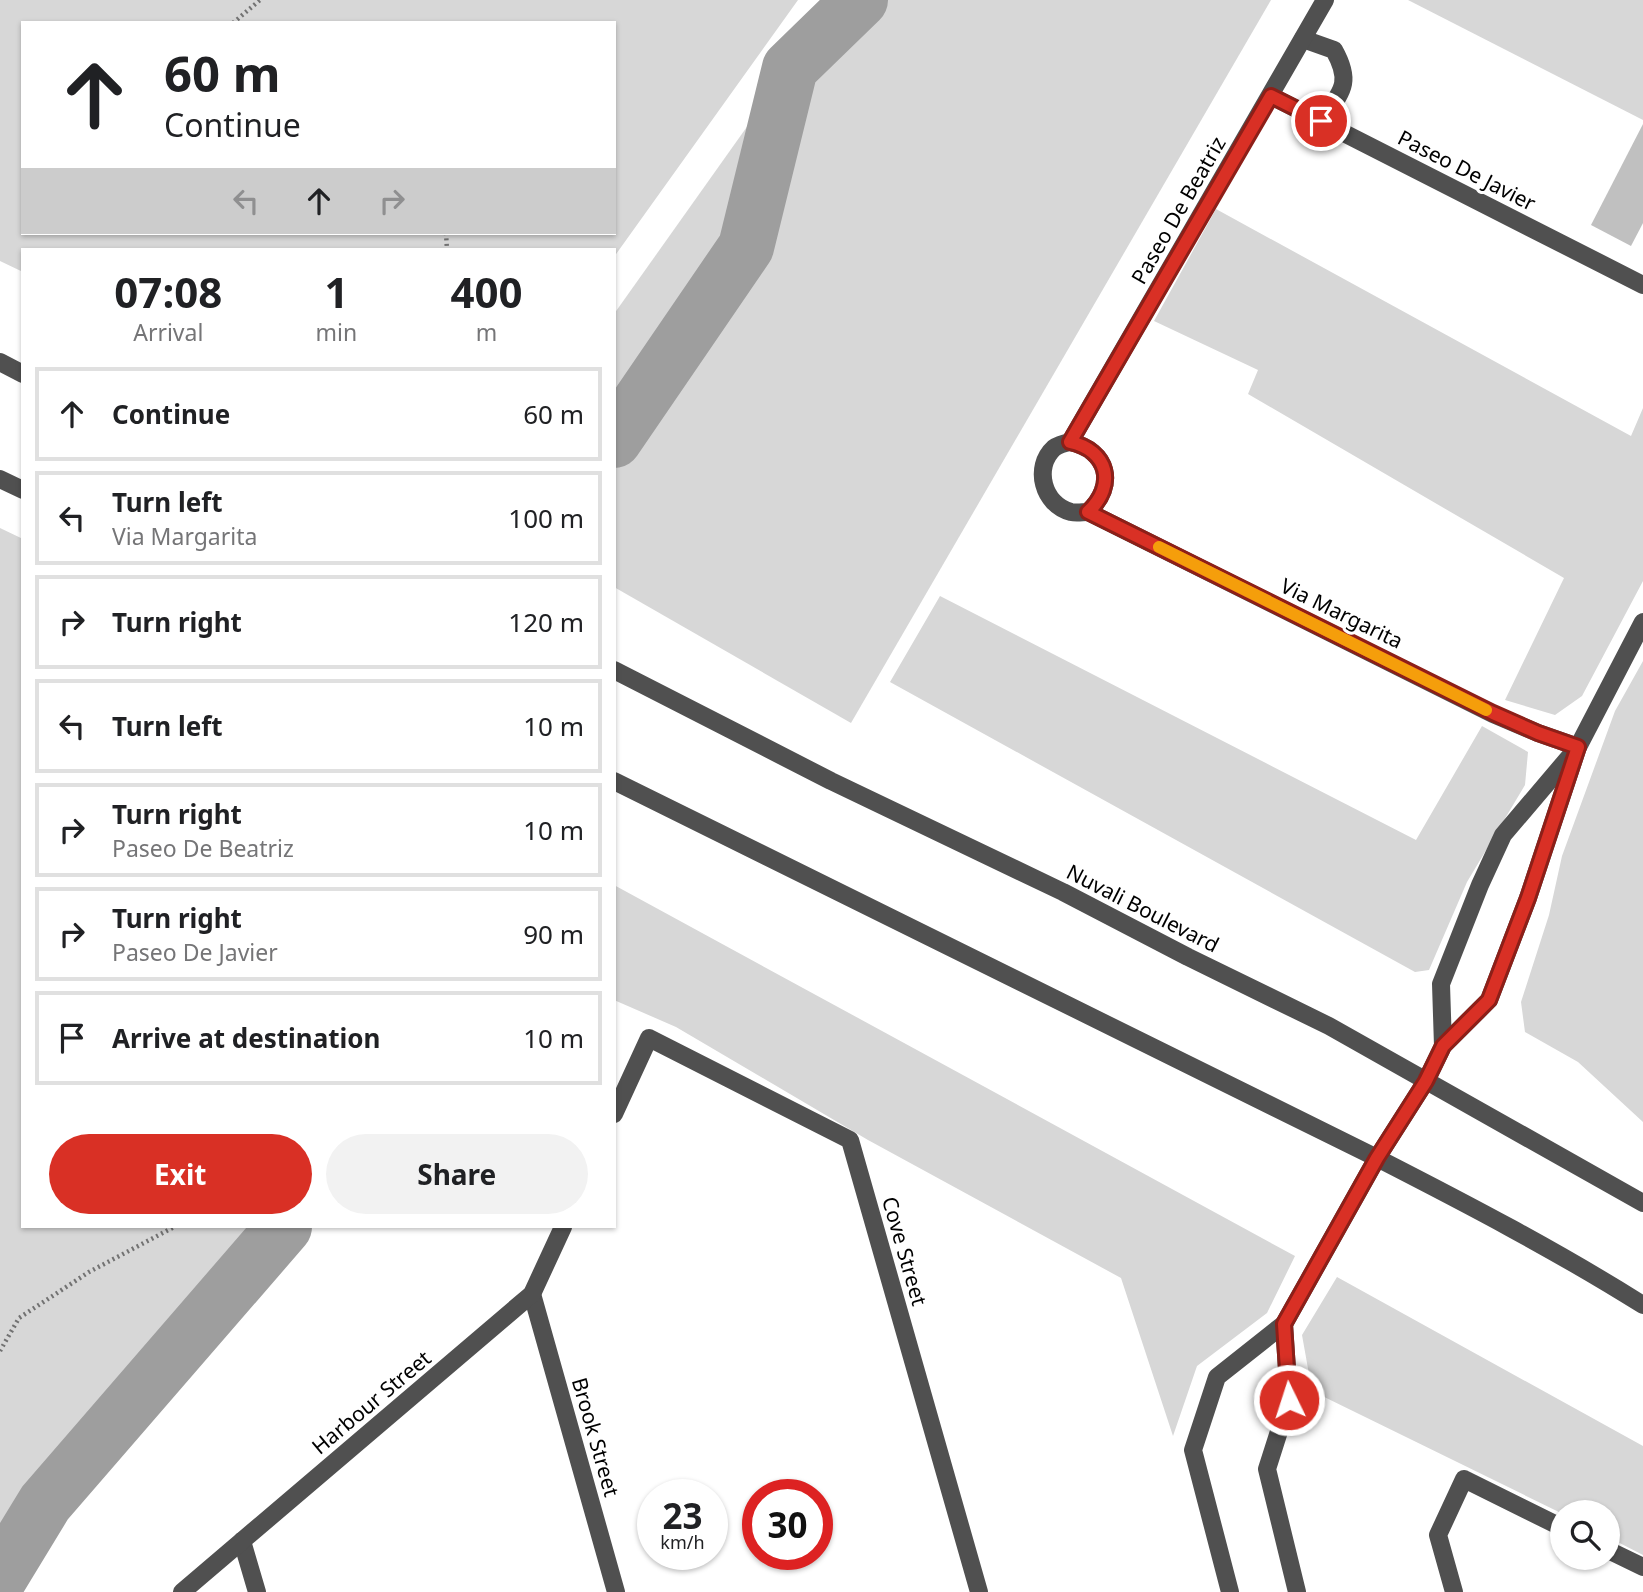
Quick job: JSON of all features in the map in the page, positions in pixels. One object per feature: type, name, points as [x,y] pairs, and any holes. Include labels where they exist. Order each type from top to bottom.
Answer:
[{"type":"street","name":"Paseo De Beatriz","points":[[1070,442],[1325,0]]},
{"type":"street","points":[[1303,39],[1334,50],[1344,68],[1342,91],[1321,121]]},
{"type":"street","name":"Paseo De Javier","points":[[1271,96],[1643,285]]},
{"type":"street","points":[[0,362],[21,373]]},
{"type":"street","points":[[1070,442],[1083,444],[1094,452],[1102,463],[1106,477],[1098,502],[1088,512],[1071,512],[1056,505],[1046,492],[1041,476],[1045,460],[1055,447],[1070,442]]},
{"type":"street","points":[[0,478],[21,489]]},
{"type":"street","name":"Via Margarita","points":[[1088,512],[1493,713],[1578,747]]},
{"type":"street","points":[[1230,1592],[1193,1450],[1217,1377],[1284,1324],[1377,1158],[1426,1081],[1443,1046],[1489,1000],[1528,898],[1578,747],[1643,622]]},
{"type":"street","name":"Nuvali Boulevard","points":[[616,671],[831,781],[1063,892],[1329,1026],[1643,1203]]},
{"type":"street","points":[[1443,1046],[1441,984],[1503,835],[1578,747]]},
{"type":"street","points":[[616,782],[1377,1158],[1480,1211],[1643,1305]]},
{"type":"street","name":"Cove Street","points":[[616,1110],[649,1038],[850,1140],[979,1592]]},
{"type":"street","name":"Harbour Street","points":[[182,1592],[532,1294],[563,1228]]},
{"type":"street","name":"Brook Street","points":[[532,1294],[616,1592]]},
{"type":"street","points":[[1284,1324],[1289,1400],[1267,1469],[1297,1592]]},
{"type":"street","points":[[1454,1592],[1438,1535],[1464,1479],[1550,1522]]},
{"type":"street","points":[[242,1541],[257,1592]]},
{"type":"street","points":[[1620,1556],[1643,1567]]},
{"type":"path","points":[[235,21],[260,0]]},
{"type":"path","points":[[0,1351],[19,1318],[89,1272],[172,1228]]},
{"type":"shaded area","points":[[0,0],[798,0],[616,254],[616,248],[21,248],[21,271],[0,261]]},
{"type":"shaded area","points":[[837,0],[1271,0],[851,723],[616,588],[616,311]]},
{"type":"shaded area","points":[[1408,0],[1643,0],[1643,120]]},
{"type":"shaded area","points":[[1216,209],[1631,436],[1643,408],[1643,581],[1582,696],[1555,715],[1505,700],[1564,578],[1248,394],[1258,370],[1154,321]]},
{"type":"shaded area","points":[[0,528],[21,538],[21,1228],[283,1228],[45,1503],[0,1577]]},
{"type":"shaded area","points":[[940,596],[1416,840],[1482,726],[1528,752],[1525,785],[1467,882],[1429,970],[1415,972],[890,682]]},
{"type":"shaded area","points":[[1643,661],[1643,1122],[1578,1062],[1525,1032],[1521,1002],[1549,915],[1562,856],[1615,711]]},
{"type":"shaded area","points":[[616,886],[1295,1256],[1267,1313],[1197,1366],[1173,1436],[1121,1278],[868,1140],[676,1027],[616,1001]]},
{"type":"shaded area","points":[[1337,1277],[1643,1446],[1643,1555],[1620,1543],[1620,1500],[1550,1500],[1550,1508],[1312,1391],[1302,1335]]},
{"type":"building","points":[[1643,124],[1643,223],[1631,246],[1591,225]]},
{"type":"waterway","points":[[616,437],[746,247],[790,68],[860,0]]},
{"type":"waterway","points":[[0,1577],[45,1503],[283,1228]]},
{"type":"slow traffic","points":[[1159,547],[1486,710]]},
{"type":"route","points":[[1289,1400],[1284,1324],[1377,1158],[1426,1081],[1443,1046],[1489,1000],[1528,898],[1578,747],[1493,713],[1088,512],[1098,502],[1106,477],[1102,463],[1094,452],[1083,444],[1070,442],[1271,96],[1321,121]]}]
